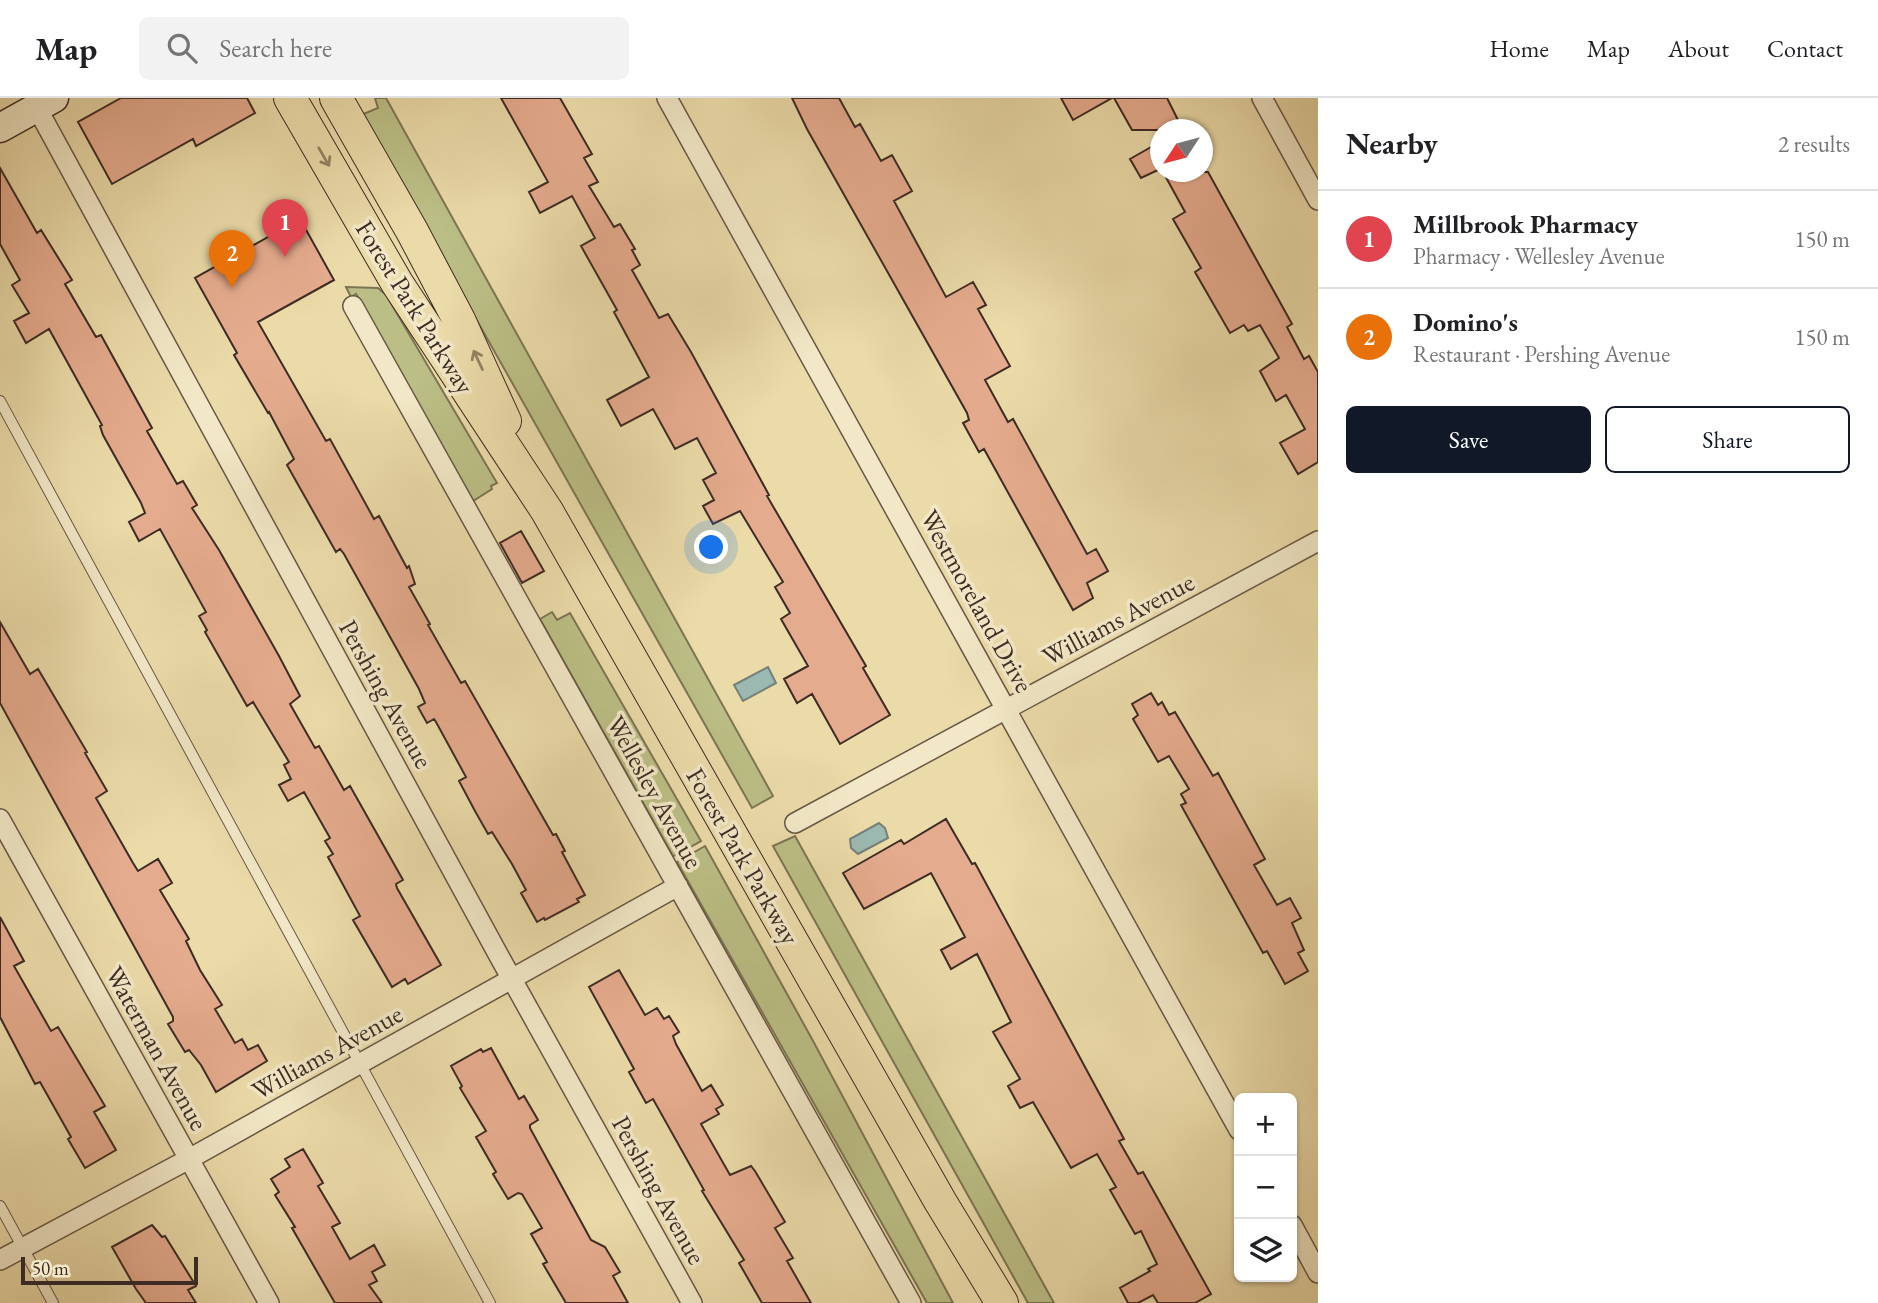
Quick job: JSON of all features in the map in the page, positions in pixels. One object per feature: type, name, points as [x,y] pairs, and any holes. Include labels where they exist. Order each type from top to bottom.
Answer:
[{"type":"main road","name":"Forest Park Parkway","points":[[290,98],[410,303],[547,511],[940,1201],[1002,1303]]},
{"type":"main road","name":"Forest Park Parkway","points":[[336,98],[459,320],[547,511]]},
{"type":"main road","points":[[3,119],[46,103]]},
{"type":"main road","name":"Forest Park Parkway","points":[[940,1201],[986,1303]]},
{"type":"street","name":"Westmoreland Drive","points":[[667,98],[1234,1121]]},
{"type":"street","points":[[1262,98],[1318,200]]},
{"type":"street","name":"Pershing Avenue","points":[[46,103],[512,979],[692,1303]]},
{"type":"street","name":"Wellesley Avenue","points":[[353,306],[911,1303]]},
{"type":"street","name":"Williams Avenue","points":[[795,823],[1318,541]]},
{"type":"street","name":"Waterman Avenue","points":[[0,819],[269,1303]]},
{"type":"street","name":"Williams Avenue","points":[[0,1260],[189,1159],[678,886]]},
{"type":"street","points":[[1297,1234],[1318,1273]]},
{"type":"lane","points":[[0,401],[490,1303]]},
{"type":"lane","points":[[0,1206],[53,1303]]},
{"type":"green space","points":[[375,98],[386,98],[773,796],[752,808],[361,115],[378,108]]},
{"type":"green space","points":[[346,287],[378,288],[386,295],[497,483],[491,486],[492,489],[473,501],[356,294],[351,297]]},
{"type":"green space","points":[[552,612],[557,620],[570,613],[701,841],[673,856],[540,619]]},
{"type":"green space","points":[[795,836],[1054,1303],[1028,1303],[773,846]]},
{"type":"green space","points":[[705,846],[953,1303],[927,1303],[677,862]]},
{"type":"water","points":[[768,667],[776,683],[743,701],[734,685]]},
{"type":"water","points":[[879,823],[885,828],[888,838],[858,854],[851,848],[850,839]]},
{"type":"building","points":[[121,98],[247,98],[255,113],[196,146],[193,139],[112,184],[78,122]]},
{"type":"building","points":[[501,98],[560,98],[592,154],[584,158],[598,182],[589,186],[614,227],[620,224],[635,249],[632,250],[640,265],[632,270],[659,318],[668,314],[691,352],[769,495],[767,496],[866,666],[863,668],[890,715],[840,744],[812,694],[797,703],[784,679],[808,666],[781,619],[790,613],[775,587],[783,582],[740,511],[713,524],[703,506],[714,500],[703,480],[716,473],[697,438],[675,449],[653,409],[621,426],[607,400],[649,377],[614,312],[617,310],[581,246],[595,238],[572,196],[540,213],[529,192],[548,182]]},
{"type":"building","points":[[792,98],[839,98],[855,127],[860,124],[881,161],[892,155],[912,191],[894,201],[946,297],[973,282],[986,305],[978,309],[1010,366],[985,380],[1008,422],[1013,419],[1087,554],[1096,549],[1108,571],[1087,583],[1093,598],[1073,610],[984,449],[979,452],[963,423],[969,420],[967,413]]},
{"type":"building","points":[[1061,98],[1112,98],[1073,120]]},
{"type":"building","points":[[1114,98],[1167,98],[1178,119],[1150,119],[1150,130],[1132,130]]},
{"type":"building","points":[[1150,148],[1150,174],[1141,178],[1130,159]]},
{"type":"building","points":[[0,168],[37,233],[41,230],[72,280],[65,284],[96,337],[101,335],[152,428],[147,431],[177,484],[183,481],[197,505],[192,508],[279,656],[300,696],[290,704],[315,748],[319,746],[344,790],[350,786],[403,880],[396,884],[397,888],[441,965],[408,984],[405,979],[392,987],[353,920],[360,916],[328,857],[333,854],[325,841],[330,838],[304,792],[288,801],[279,785],[291,779],[284,765],[289,762],[253,702],[247,706],[205,632],[207,630],[199,616],[206,612],[160,529],[139,541],[129,522],[145,513],[141,503],[49,329],[26,343],[14,321],[29,313],[12,285],[20,280],[0,244]]},
{"type":"building","points":[[1213,181],[1292,324],[1287,327],[1304,359],[1309,356],[1318,372],[1318,462],[1298,474],[1280,443],[1305,429],[1286,395],[1276,401],[1260,371],[1279,358],[1260,325],[1248,331],[1244,325],[1230,333],[1195,272],[1201,268],[1173,219],[1185,212],[1168,182]]},
{"type":"building","points":[[300,219],[334,280],[258,322],[326,441],[330,439],[374,519],[379,516],[407,568],[409,566],[415,584],[409,587],[430,624],[428,625],[461,683],[465,681],[553,835],[556,834],[565,851],[562,852],[585,895],[577,899],[579,902],[545,920],[544,918],[537,922],[521,893],[526,890],[512,864],[492,832],[488,834],[459,781],[466,777],[436,722],[434,719],[427,723],[418,707],[425,703],[419,689],[344,554],[340,549],[336,552],[287,465],[294,459],[234,355],[237,353],[195,278]]},
{"type":"building","points":[[521,531],[544,571],[522,583],[500,543]]},
{"type":"building","points":[[0,622],[30,674],[38,669],[87,752],[85,753],[107,791],[96,798],[138,871],[158,859],[172,883],[160,890],[189,939],[186,941],[200,970],[222,1005],[215,1009],[235,1043],[242,1039],[248,1050],[258,1045],[267,1061],[216,1092],[201,1065],[189,1050],[185,1052],[168,1024],[173,1021],[173,1017],[0,703]]},
{"type":"building","points":[[1151,693],[1158,705],[1162,702],[1169,715],[1175,712],[1213,776],[1218,773],[1265,859],[1254,865],[1277,905],[1290,898],[1301,918],[1292,923],[1304,950],[1298,953],[1308,971],[1285,984],[1267,951],[1263,953],[1181,805],[1186,803],[1181,794],[1189,789],[1169,756],[1158,762],[1133,719],[1138,715],[1132,704]]},
{"type":"building","points":[[946,819],[972,864],[975,863],[1124,1139],[1119,1141],[1138,1174],[1143,1172],[1211,1294],[1195,1303],[1158,1303],[1153,1295],[1138,1303],[1128,1303],[1120,1288],[1157,1264],[1141,1231],[1135,1234],[1110,1190],[1116,1187],[1097,1154],[1071,1168],[1033,1102],[1020,1108],[1008,1086],[1020,1079],[993,1032],[1011,1022],[977,954],[951,969],[941,950],[965,937],[931,873],[864,909],[843,873],[901,840],[904,844]]},
{"type":"building","points":[[0,917],[24,961],[14,966],[51,1031],[58,1027],[105,1106],[94,1112],[116,1150],[85,1168],[68,1139],[71,1137],[40,1082],[35,1084],[0,1017]]},
{"type":"building","points":[[619,970],[645,1015],[657,1008],[664,1019],[669,1016],[679,1032],[673,1036],[676,1044],[702,1091],[711,1085],[723,1105],[716,1109],[719,1114],[701,1124],[730,1175],[751,1166],[755,1171],[785,1222],[775,1228],[793,1258],[787,1261],[811,1303],[762,1303],[739,1263],[744,1260],[702,1191],[704,1190],[653,1099],[646,1103],[629,1072],[634,1069],[589,987]]},
{"type":"building","points":[[491,1048],[519,1099],[524,1096],[538,1120],[530,1125],[530,1128],[591,1240],[605,1247],[620,1272],[613,1276],[628,1303],[566,1303],[543,1264],[547,1262],[531,1234],[542,1228],[522,1194],[518,1193],[508,1199],[493,1174],[496,1172],[476,1137],[486,1131],[460,1088],[462,1086],[451,1066],[481,1049],[483,1052]]},
{"type":"building","points":[[303,1149],[323,1183],[318,1186],[340,1223],[332,1227],[350,1259],[374,1245],[385,1265],[372,1272],[377,1281],[369,1285],[382,1303],[335,1303],[275,1195],[279,1192],[271,1179],[290,1167],[285,1159]]},
{"type":"building","points":[[152,1225],[162,1237],[165,1236],[196,1286],[188,1290],[196,1303],[146,1303],[112,1247]]},
{"type":"place","name":"Millbrook Pharmacy","points":[[285,257]]},
{"type":"place","name":"Domino's","points":[[232,288]]}]
